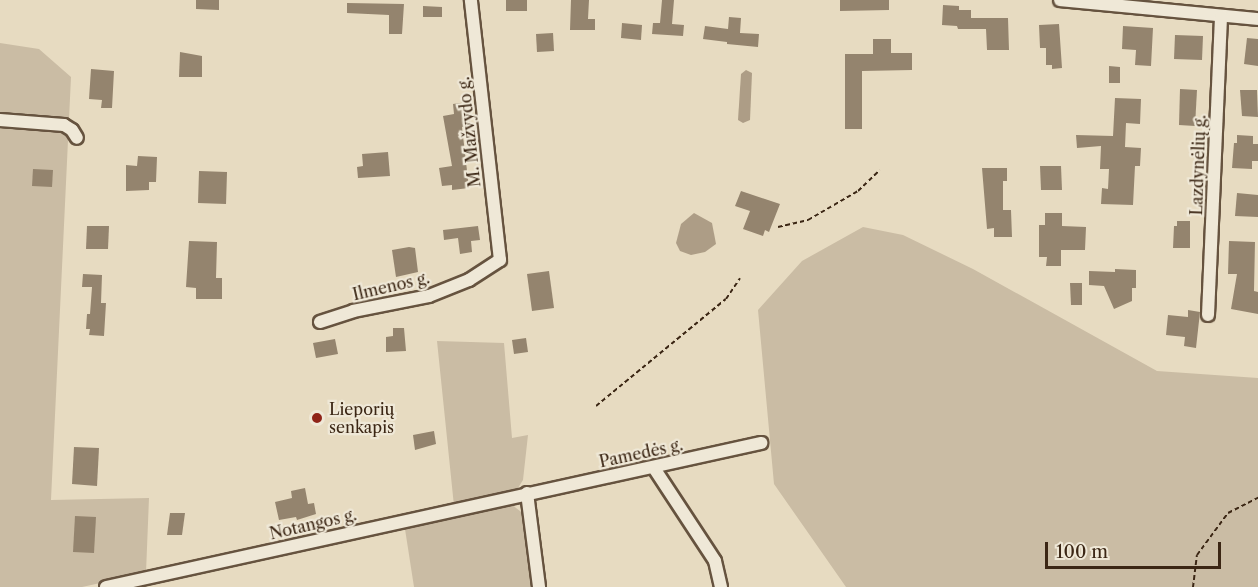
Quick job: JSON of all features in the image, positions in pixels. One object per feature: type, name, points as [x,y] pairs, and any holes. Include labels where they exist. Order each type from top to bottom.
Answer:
[{"type":"street","name":"M. Mažvydo g.","points":[[471,0],[500,260]]},
{"type":"street","points":[[1060,0],[1258,19]]},
{"type":"street","name":"Lazdynėlių g.","points":[[1208,315],[1221,16]]},
{"type":"street","points":[[0,120],[64,125],[72,130],[77,138]]},
{"type":"street","name":"Ilmenos g.","points":[[320,322],[353,311],[429,296],[469,280],[500,260]]},
{"type":"street","name":"Pamedės g.","points":[[527,493],[654,468],[761,443]]},
{"type":"street","points":[[654,468],[715,561],[721,587]]},
{"type":"street","points":[[527,493],[539,587]]},
{"type":"street","name":"Notangos g.","points":[[106,587],[527,493]]},
{"type":"path","points":[[778,227],[808,220],[858,190],[880,170]]},
{"type":"path","points":[[596,406],[726,299],[740,278]]},
{"type":"path","points":[[1193,587],[1197,555],[1228,513],[1258,498]]},
{"type":"shaded area","points":[[0,43],[39,49],[71,77],[51,500],[149,498],[146,573],[82,587],[0,587]]},
{"type":"shaded area","points":[[746,70],[752,73],[750,120],[743,123],[738,120],[741,74]]},
{"type":"shaded area","points":[[694,213],[712,223],[716,244],[705,252],[691,255],[680,251],[676,243],[681,224]]},
{"type":"shaded area","points":[[863,227],[903,235],[973,269],[1157,371],[1258,378],[1258,587],[846,587],[774,484],[758,310],[802,261]]},
{"type":"shaded area","points":[[437,341],[504,343],[512,438],[528,435],[523,480],[518,488],[454,506]]},
{"type":"shaded area","points":[[511,504],[525,515],[534,587],[414,587],[405,529]]},
{"type":"building","points":[[196,0],[219,0],[219,10],[196,9]]},
{"type":"building","points":[[506,0],[527,0],[527,11],[506,11]]},
{"type":"building","points":[[571,0],[589,0],[588,19],[595,19],[595,30],[570,30]]},
{"type":"building","points":[[662,0],[674,0],[672,24],[684,25],[683,36],[652,34],[653,23],[660,23]]},
{"type":"building","points":[[840,0],[889,0],[889,10],[840,11]]},
{"type":"building","points":[[347,3],[404,4],[402,34],[389,34],[389,15],[347,13]]},
{"type":"building","points":[[943,5],[959,6],[959,10],[971,10],[971,18],[1008,18],[1009,50],[987,50],[986,29],[958,29],[957,26],[942,25]]},
{"type":"building","points":[[423,6],[442,7],[442,17],[423,17]]},
{"type":"building","points":[[729,17],[741,18],[740,33],[759,34],[758,47],[703,39],[705,26],[728,29]]},
{"type":"building","points":[[622,23],[642,25],[641,40],[621,38]]},
{"type":"building","points":[[1059,24],[1062,68],[1052,69],[1052,65],[1046,65],[1046,48],[1040,48],[1039,25]]},
{"type":"building","points":[[1123,26],[1153,28],[1151,66],[1135,65],[1136,50],[1122,49]]},
{"type":"building","points":[[553,33],[554,51],[537,52],[536,34]]},
{"type":"building","points":[[1175,35],[1203,36],[1202,60],[1174,59]]},
{"type":"building","points":[[1247,38],[1258,39],[1258,66],[1244,64]]},
{"type":"building","points":[[873,39],[891,39],[891,53],[912,53],[912,70],[862,71],[862,129],[845,129],[845,54],[873,54]]},
{"type":"building","points":[[180,52],[202,56],[202,77],[179,77]]},
{"type":"building","points":[[1109,66],[1120,67],[1120,83],[1109,83]]},
{"type":"building","points":[[91,69],[114,71],[112,108],[101,108],[102,100],[89,99]]},
{"type":"building","points":[[1180,89],[1197,90],[1195,126],[1179,125]]},
{"type":"building","points":[[1240,90],[1257,90],[1258,117],[1242,116]]},
{"type":"building","points":[[1115,98],[1141,99],[1140,124],[1126,123],[1125,147],[1141,148],[1140,166],[1135,166],[1133,205],[1101,204],[1102,188],[1108,189],[1109,169],[1100,169],[1101,146],[1077,148],[1076,135],[1113,136]]},
{"type":"building","points":[[467,102],[470,126],[462,127],[469,188],[452,190],[452,185],[442,186],[439,168],[452,166],[443,116],[454,114],[453,104]]},
{"type":"building","points":[[1237,135],[1253,136],[1253,144],[1258,144],[1258,161],[1252,161],[1252,169],[1232,168]]},
{"type":"building","points":[[388,152],[390,176],[358,178],[357,167],[363,166],[362,154]]},
{"type":"building","points":[[138,156],[157,157],[156,182],[149,182],[149,190],[126,191],[126,165],[137,166]]},
{"type":"building","points":[[1040,166],[1061,166],[1062,190],[1041,190]]},
{"type":"building","points":[[982,168],[1007,168],[1007,181],[1003,181],[1003,210],[1011,210],[1012,237],[994,237],[994,228],[987,229]]},
{"type":"building","points":[[33,169],[53,170],[52,187],[32,186]]},
{"type":"building","points":[[199,171],[227,172],[226,204],[198,203]]},
{"type":"building","points":[[741,191],[780,204],[769,232],[765,230],[763,236],[743,229],[750,211],[735,206]]},
{"type":"building","points":[[1237,193],[1258,195],[1258,217],[1235,216]]},
{"type":"building","points":[[1045,213],[1062,213],[1062,226],[1086,227],[1085,250],[1061,250],[1061,266],[1046,266],[1047,257],[1039,257],[1039,225],[1045,225]]},
{"type":"building","points":[[1177,221],[1190,221],[1190,248],[1173,248],[1174,226],[1177,226]]},
{"type":"building","points":[[87,226],[109,226],[108,249],[86,249]]},
{"type":"building","points":[[478,226],[480,240],[471,241],[472,252],[460,254],[458,238],[444,240],[443,230]]},
{"type":"building","points":[[189,241],[217,242],[216,278],[222,278],[222,299],[196,299],[196,288],[186,287]]},
{"type":"building","points":[[1229,241],[1255,242],[1254,291],[1258,292],[1258,314],[1231,309],[1237,274],[1228,274]]},
{"type":"building","points":[[415,248],[418,272],[396,277],[392,250]]},
{"type":"building","points":[[1115,269],[1136,270],[1136,288],[1132,288],[1132,301],[1114,309],[1104,286],[1089,285],[1089,271],[1115,272]]},
{"type":"building","points":[[549,271],[554,308],[532,311],[527,274]]},
{"type":"building","points":[[83,274],[102,275],[101,303],[106,303],[104,336],[89,335],[90,329],[86,329],[87,314],[90,314],[92,287],[82,287]]},
{"type":"building","points":[[1070,283],[1082,283],[1082,305],[1071,305]]},
{"type":"building","points":[[1188,310],[1200,312],[1196,348],[1184,346],[1185,337],[1166,335],[1168,315],[1188,317]]},
{"type":"building","points":[[393,328],[404,328],[406,351],[386,352],[386,337],[393,336]]},
{"type":"building","points":[[526,338],[528,352],[514,354],[512,340]]},
{"type":"building","points":[[335,339],[338,354],[316,358],[313,343]]},
{"type":"building","points":[[434,431],[436,444],[415,450],[413,435]]},
{"type":"building","points":[[74,447],[99,448],[97,486],[72,484]]},
{"type":"building","points":[[305,488],[308,504],[314,503],[316,514],[297,520],[296,517],[279,520],[275,502],[292,498],[291,491]]},
{"type":"building","points":[[170,513],[185,513],[182,535],[167,535]]},
{"type":"building","points":[[75,516],[96,517],[94,553],[73,552]]},
{"type":"place","name":"Lieporių senkapis","points":[[317,418]]}]
